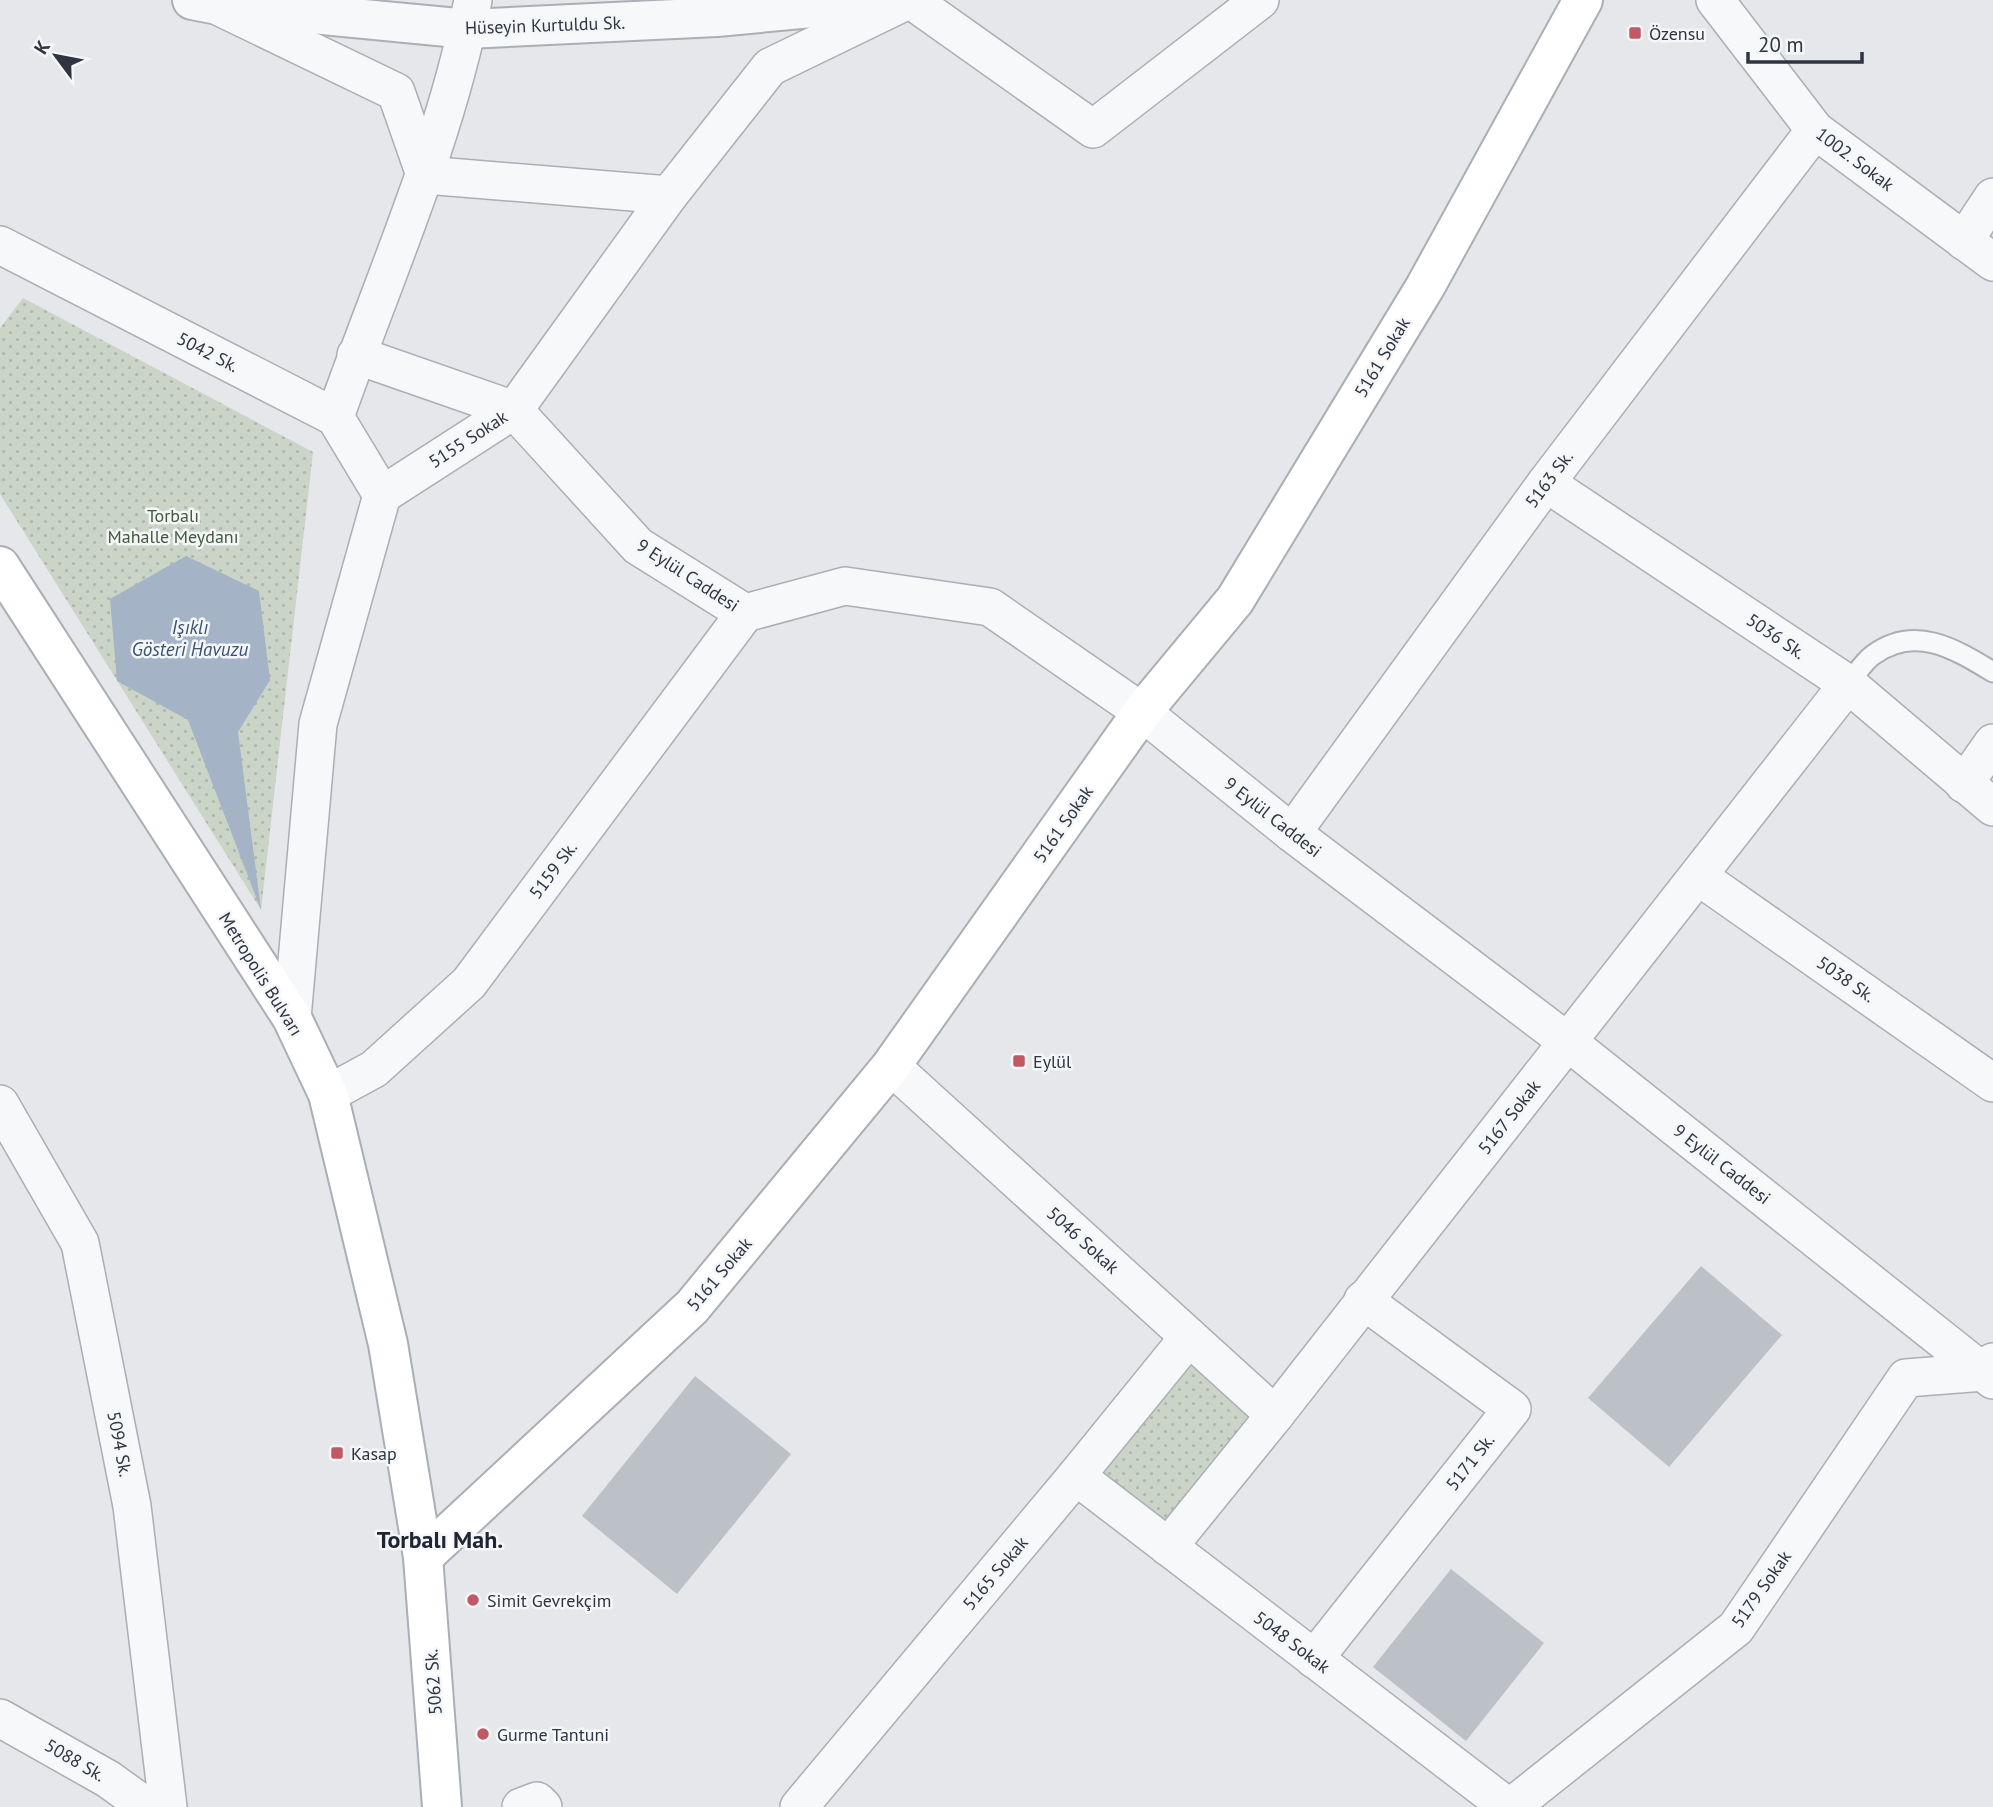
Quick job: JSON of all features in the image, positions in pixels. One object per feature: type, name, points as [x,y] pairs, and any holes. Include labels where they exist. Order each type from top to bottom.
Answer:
[{"type":"main road","name":"5161 Sokak","points":[[423,1557],[692,1307],[891,1066],[1142,712],[1235,600],[1425,287],[1583,0]]},
{"type":"main road","name":"Metropolis Bulvarı","points":[[0,566],[292,1018],[328,1094],[388,1344],[423,1557]]},
{"type":"main road","name":"5062 Sk.","points":[[423,1557],[442,1807]]},
{"type":"street","name":"Hüseyin Kurtuldu Sk.","points":[[209,2],[470,15],[717,18],[898,0]]},
{"type":"street","points":[[909,0],[1093,129],[1260,0]]},
{"type":"street","name":"5155 Sokak","points":[[383,495],[514,410],[670,195],[770,66],[909,0]]},
{"type":"street","name":"1002. Sokak","points":[[1715,0],[1815,130],[1993,262]]},
{"type":"street","points":[[209,2],[396,92],[425,175]]},
{"type":"street","points":[[292,1018],[318,724],[383,495],[335,417],[425,175],[470,15]]},
{"type":"street","name":"5163 Sk.","points":[[1292,833],[1546,483],[1815,130]]},
{"type":"street","points":[[425,175],[670,195]]},
{"type":"street","points":[[1964,240],[1993,197]]},
{"type":"street","name":"5042 Sk.","points":[[0,245],[335,417]]},
{"type":"street","points":[[356,355],[514,410]]},
{"type":"street","name":"9 Eylül Caddesi","points":[[514,410],[638,546],[745,613],[845,586],[990,607],[1142,712],[1292,833],[1568,1042],[1990,1371]]},
{"type":"street","name":"5036 Sk.","points":[[1546,483],[1848,684],[1993,807]]},
{"type":"street","name":"5159 Sk.","points":[[328,1094],[374,1069],[469,983],[745,613]]},
{"type":"street","name":"5167 Sokak","points":[[1168,1547],[1275,1415],[1848,684]]},
{"type":"street","points":[[1964,784],[1993,743]]},
{"type":"street","name":"5038 Sk.","points":[[1699,876],[1993,1083]]},
{"type":"street","name":"5046 Sokak","points":[[891,1066],[1275,1415]]},
{"type":"street","name":"5094 Sk.","points":[[0,1104],[80,1243],[132,1506],[168,1807]]},
{"type":"street","name":"5171 Sk.","points":[[1314,1659],[1512,1409],[1363,1300]]},
{"type":"street","name":"5165 Sokak","points":[[799,1807],[1189,1337]]},
{"type":"street","name":"5179 Sokak","points":[[1509,1807],[1736,1628],[1906,1378],[1990,1371]]},
{"type":"street","name":"5048 Sokak","points":[[1076,1476],[1509,1807]]},
{"type":"street","name":"5088 Sk.","points":[[0,1718],[108,1779],[147,1807]]},
{"type":"street","points":[[521,1807],[537,1801],[543,1807]]},
{"type":"lane","points":[[1848,684],[1871,656],[1890,646],[1919,639],[1958,652],[1993,672]]},
{"type":"green space","name":"Torbalı Mahalle Meydanı","points":[[23,298],[313,452],[261,910],[0,494],[0,328]]},
{"type":"green space","points":[[1189,1337],[1275,1415],[1168,1547],[1076,1476]]},
{"type":"water","name":"Işıklı Gösteri Havuzu","points":[[186,556],[259,591],[270,680],[238,732],[261,910],[188,720],[117,681],[110,599]]},
{"type":"building","points":[[1701,1266],[1782,1335],[1669,1467],[1588,1398]]},
{"type":"building","points":[[695,1376],[791,1454],[677,1594],[582,1516]]},
{"type":"building","points":[[1451,1569],[1544,1643],[1466,1741],[1373,1667]]},
{"type":"place","name":"Özensu","points":[[1635,33]]},
{"type":"place","name":"Eylül","points":[[1019,1061]]},
{"type":"place","name":"Kasap","points":[[337,1453]]},
{"type":"place","name":"Simit Gevrekçim","points":[[473,1600]]},
{"type":"place","name":"Gurme Tantuni","points":[[483,1734]]},
{"type":"district","name":"Torbalı Mah.","points":[[440,1539]]}]
